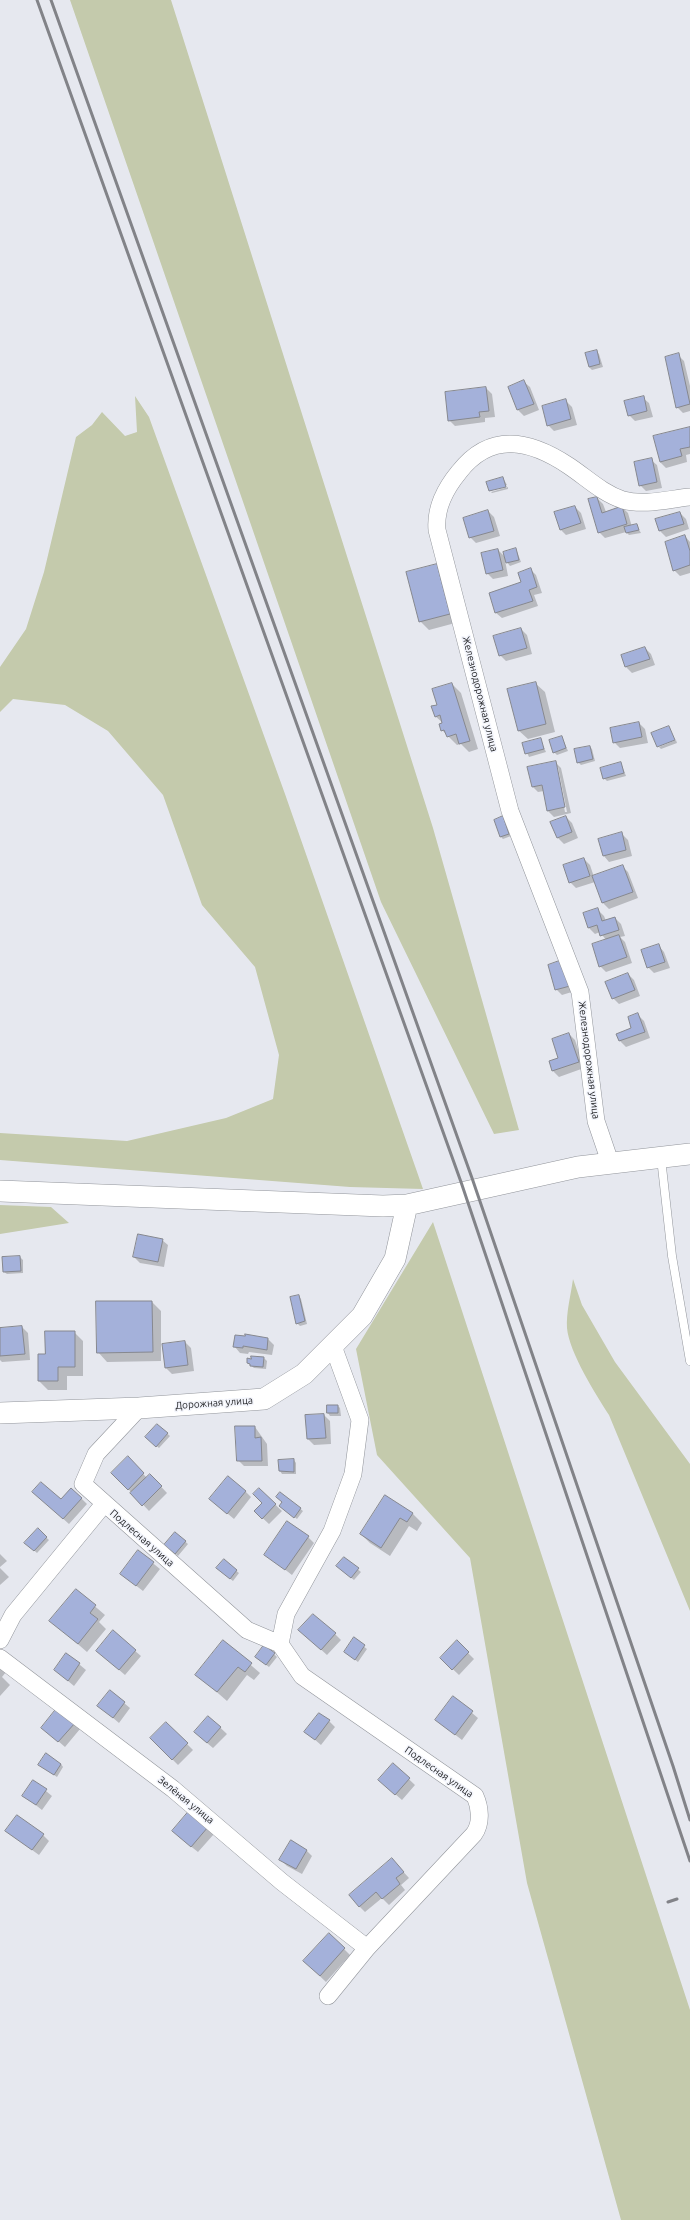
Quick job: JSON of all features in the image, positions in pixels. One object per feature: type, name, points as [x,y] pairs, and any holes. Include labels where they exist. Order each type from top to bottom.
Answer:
[{"type":"street","name":"Железнодорожная улица","points":[[610,1162],[596,1121],[580,992],[510,811],[437,530],[436,518],[444,495],[461,469],[479,452],[499,444],[525,446],[553,456],[599,488],[623,500],[639,502],[690,497]]},
{"type":"street","points":[[0,1191],[383,1206],[407,1205],[610,1162],[690,1154]]},
{"type":"street","name":"Дорожная улица","points":[[0,1413],[139,1408],[264,1399],[304,1374],[362,1316],[395,1259],[407,1205]]},
{"type":"street","points":[[280,1644],[286,1614],[332,1531],[353,1474],[360,1420],[333,1346]]},
{"type":"street","name":"Подлесная улица","points":[[139,1408],[96,1454],[83,1484],[247,1630],[280,1644],[302,1676],[475,1796],[478,1805],[479,1822],[474,1834],[367,1948],[328,1996]]},
{"type":"street","points":[[0,1640],[13,1615],[104,1504]]},
{"type":"street","name":"Зелёная улица","points":[[0,1658],[173,1789],[282,1882],[367,1948]]},
{"type":"lane","points":[[661,1156],[672,1256],[690,1361]]},
{"type":"green space","points":[[70,0],[171,0],[433,828],[519,1130],[494,1134],[381,902]]},
{"type":"green space","points":[[135,396],[149,417],[285,794],[423,1189],[350,1187],[0,1160],[0,1133],[127,1141],[226,1118],[273,1099],[279,1055],[255,967],[202,905],[163,795],[108,731],[65,705],[13,699],[0,712],[0,667],[26,629],[44,572],[76,437],[92,425],[102,412],[125,436],[137,432]]},
{"type":"green space","points":[[0,1205],[51,1207],[69,1223],[0,1234]]},
{"type":"green space","points":[[433,1222],[690,2010],[690,2220],[621,2220],[527,1883],[470,1558],[377,1455],[356,1349]]},
{"type":"green space","points":[[573,1279],[582,1305],[615,1362],[690,1464],[690,1611],[609,1415],[584,1373],[569,1338],[567,1322]]},
{"type":"building","points":[[597,350],[600,364],[589,367],[585,353]]},
{"type":"building","points":[[679,353],[690,404],[676,408],[665,357]]},
{"type":"building","points":[[524,380],[534,404],[517,410],[508,387]]},
{"type":"building","points":[[486,387],[489,411],[479,412],[480,417],[448,421],[445,392]]},
{"type":"building","points":[[644,396],[647,411],[628,416],[624,401]]},
{"type":"building","points":[[566,399],[571,419],[547,426],[542,406]]},
{"type":"building","points":[[690,427],[690,447],[680,449],[682,456],[660,462],[653,436]]},
{"type":"building","points":[[652,458],[657,482],[639,486],[634,462]]},
{"type":"building","points":[[503,477],[506,487],[489,491],[486,482]]},
{"type":"building","points":[[597,497],[602,513],[622,506],[627,524],[598,533],[588,499]]},
{"type":"building","points":[[575,506],[581,523],[560,530],[554,512]]},
{"type":"building","points":[[488,510],[494,531],[469,538],[463,518]]},
{"type":"building","points":[[680,512],[684,524],[659,531],[655,519]]},
{"type":"building","points":[[637,524],[639,530],[626,533],[624,527]]},
{"type":"building","points":[[685,535],[690,551],[690,565],[673,571],[665,542]]},
{"type":"building","points":[[516,548],[519,560],[506,563],[503,552]]},
{"type":"building","points":[[498,549],[503,570],[486,574],[481,553]]},
{"type":"building","points":[[437,564],[450,614],[419,622],[406,572]]},
{"type":"building","points":[[531,568],[537,587],[529,590],[533,601],[495,613],[489,593],[521,582],[518,573]]},
{"type":"building","points":[[521,628],[527,648],[499,656],[493,636]]},
{"type":"building","points":[[645,647],[650,659],[625,667],[621,655]]},
{"type":"building","points":[[536,682],[546,724],[518,731],[507,689]]},
{"type":"building","points":[[452,683],[470,741],[459,744],[456,734],[447,737],[444,730],[441,731],[439,724],[442,723],[440,715],[435,717],[431,706],[437,705],[432,689]]},
{"type":"building","points":[[639,722],[642,737],[613,743],[610,728]]},
{"type":"building","points":[[669,726],[675,740],[657,747],[651,733]]},
{"type":"building","points":[[562,736],[566,748],[553,753],[549,740]]},
{"type":"building","points":[[541,738],[544,749],[525,754],[522,743]]},
{"type":"building","points":[[590,746],[593,759],[577,763],[574,749]]},
{"type":"building","points":[[556,761],[565,807],[547,811],[542,785],[532,787],[527,767]]},
{"type":"building","points":[[621,762],[624,773],[603,779],[600,768]]},
{"type":"building","points":[[503,816],[509,834],[500,837],[494,820]]},
{"type":"building","points":[[566,816],[572,832],[557,838],[550,822]]},
{"type":"building","points":[[622,832],[626,850],[603,856],[598,839]]},
{"type":"building","points":[[584,858],[590,876],[569,883],[563,865]]},
{"type":"building","points":[[623,865],[633,892],[602,903],[592,876]]},
{"type":"building","points":[[598,908],[602,921],[615,917],[619,930],[600,936],[597,925],[588,928],[583,913]]},
{"type":"building","points":[[619,935],[627,957],[599,967],[592,944]]},
{"type":"building","points":[[659,944],[665,962],[647,968],[641,950]]},
{"type":"building","points":[[562,960],[570,986],[555,990],[548,965]]},
{"type":"building","points":[[628,973],[635,990],[612,999],[605,982]]},
{"type":"building","points":[[638,1013],[645,1032],[619,1041],[616,1034],[631,1028],[628,1017]]},
{"type":"building","points":[[569,1033],[579,1062],[552,1071],[549,1061],[558,1058],[552,1039]]},
{"type":"building","points":[[138,1234],[163,1239],[158,1262],[133,1257]]},
{"type":"building","points":[[20,1256],[21,1271],[3,1272],[2,1257]]},
{"type":"building","points":[[299,1295],[305,1321],[296,1324],[290,1297]]},
{"type":"building","points":[[96,1301],[152,1301],[153,1352],[97,1353]]},
{"type":"building","points":[[22,1326],[25,1354],[0,1356],[0,1328]]},
{"type":"building","points":[[45,1331],[75,1331],[75,1367],[58,1367],[58,1381],[38,1381],[38,1354],[45,1354]]},
{"type":"building","points":[[245,1334],[268,1338],[267,1350],[243,1346],[243,1348],[233,1347],[235,1335],[245,1336]]},
{"type":"building","points":[[185,1341],[188,1365],[165,1368],[162,1344]]},
{"type":"building","points":[[251,1356],[264,1357],[263,1367],[250,1366],[250,1364],[247,1363],[247,1358],[251,1359]]},
{"type":"building","points":[[327,1405],[338,1405],[338,1413],[327,1413]]},
{"type":"building","points":[[324,1414],[326,1438],[307,1439],[305,1415]]},
{"type":"building","points":[[157,1424],[168,1433],[156,1447],[145,1437]]},
{"type":"building","points":[[235,1426],[255,1426],[255,1438],[261,1437],[262,1461],[237,1461]]},
{"type":"building","points":[[128,1456],[144,1473],[128,1490],[111,1473]]},
{"type":"building","points":[[294,1459],[294,1472],[279,1471],[278,1460]]},
{"type":"building","points":[[150,1474],[162,1486],[142,1506],[130,1493]]},
{"type":"building","points":[[228,1476],[246,1491],[227,1514],[209,1499]]},
{"type":"building","points":[[41,1482],[61,1499],[71,1488],[82,1498],[63,1519],[32,1492]]},
{"type":"building","points":[[259,1488],[276,1504],[262,1519],[254,1511],[262,1503],[253,1494]]},
{"type":"building","points":[[280,1492],[301,1508],[294,1518],[279,1506],[282,1502],[276,1497]]},
{"type":"building","points":[[385,1495],[413,1513],[407,1522],[400,1518],[381,1548],[360,1534]]},
{"type":"building","points":[[287,1521],[309,1536],[285,1570],[264,1555]]},
{"type":"building","points":[[38,1528],[47,1537],[34,1551],[24,1543]]},
{"type":"building","points":[[175,1532],[186,1541],[175,1554],[164,1545]]},
{"type":"building","points":[[138,1550],[154,1562],[136,1586],[120,1574]]},
{"type":"building","points":[[344,1557],[359,1568],[351,1578],[336,1566]]},
{"type":"building","points":[[224,1559],[237,1570],[230,1579],[216,1568]]},
{"type":"building","points":[[76,1589],[96,1605],[90,1613],[98,1619],[78,1644],[49,1621]]},
{"type":"building","points":[[313,1614],[336,1633],[321,1650],[298,1630]]},
{"type":"building","points":[[113,1630],[136,1650],[119,1670],[96,1651]]},
{"type":"building","points":[[354,1637],[365,1645],[355,1660],[344,1652]]},
{"type":"building","points":[[223,1640],[252,1663],[245,1672],[238,1667],[217,1692],[195,1675]]},
{"type":"building","points":[[457,1640],[469,1652],[452,1670],[440,1658]]},
{"type":"building","points":[[264,1645],[275,1653],[266,1665],[255,1657]]},
{"type":"building","points":[[66,1653],[80,1663],[68,1681],[54,1670]]},
{"type":"building","points":[[110,1690],[125,1702],[113,1718],[97,1706]]},
{"type":"building","points":[[453,1696],[473,1711],[455,1735],[435,1720]]},
{"type":"building","points":[[57,1708],[75,1723],[58,1742],[41,1728]]},
{"type":"building","points":[[319,1713],[330,1720],[315,1740],[304,1732]]},
{"type":"building","points":[[208,1716],[221,1727],[207,1743],[194,1732]]},
{"type":"building","points":[[166,1722],[188,1743],[172,1760],[150,1738]]},
{"type":"building","points":[[46,1753],[61,1764],[54,1775],[38,1765]]},
{"type":"building","points":[[393,1763],[410,1778],[395,1795],[378,1780]]},
{"type":"building","points":[[33,1780],[47,1789],[36,1805],[22,1796]]},
{"type":"building","points":[[189,1811],[208,1827],[191,1847],[172,1831]]},
{"type":"building","points":[[17,1815],[44,1834],[32,1850],[5,1831]]},
{"type":"building","points":[[291,1840],[307,1850],[296,1869],[279,1860]]},
{"type":"building","points":[[392,1858],[404,1872],[396,1878],[400,1884],[382,1899],[376,1892],[359,1907],[349,1895]]},
{"type":"building","points":[[329,1933],[345,1948],[320,1976],[303,1961]]},
{"type":"railway","points":[[37,0],[461,1182],[690,1861]]},
{"type":"railway","points":[[51,0],[472,1178],[673,1766],[690,1820]]},
{"type":"railway","points":[[668,1902],[677,1899]]}]
